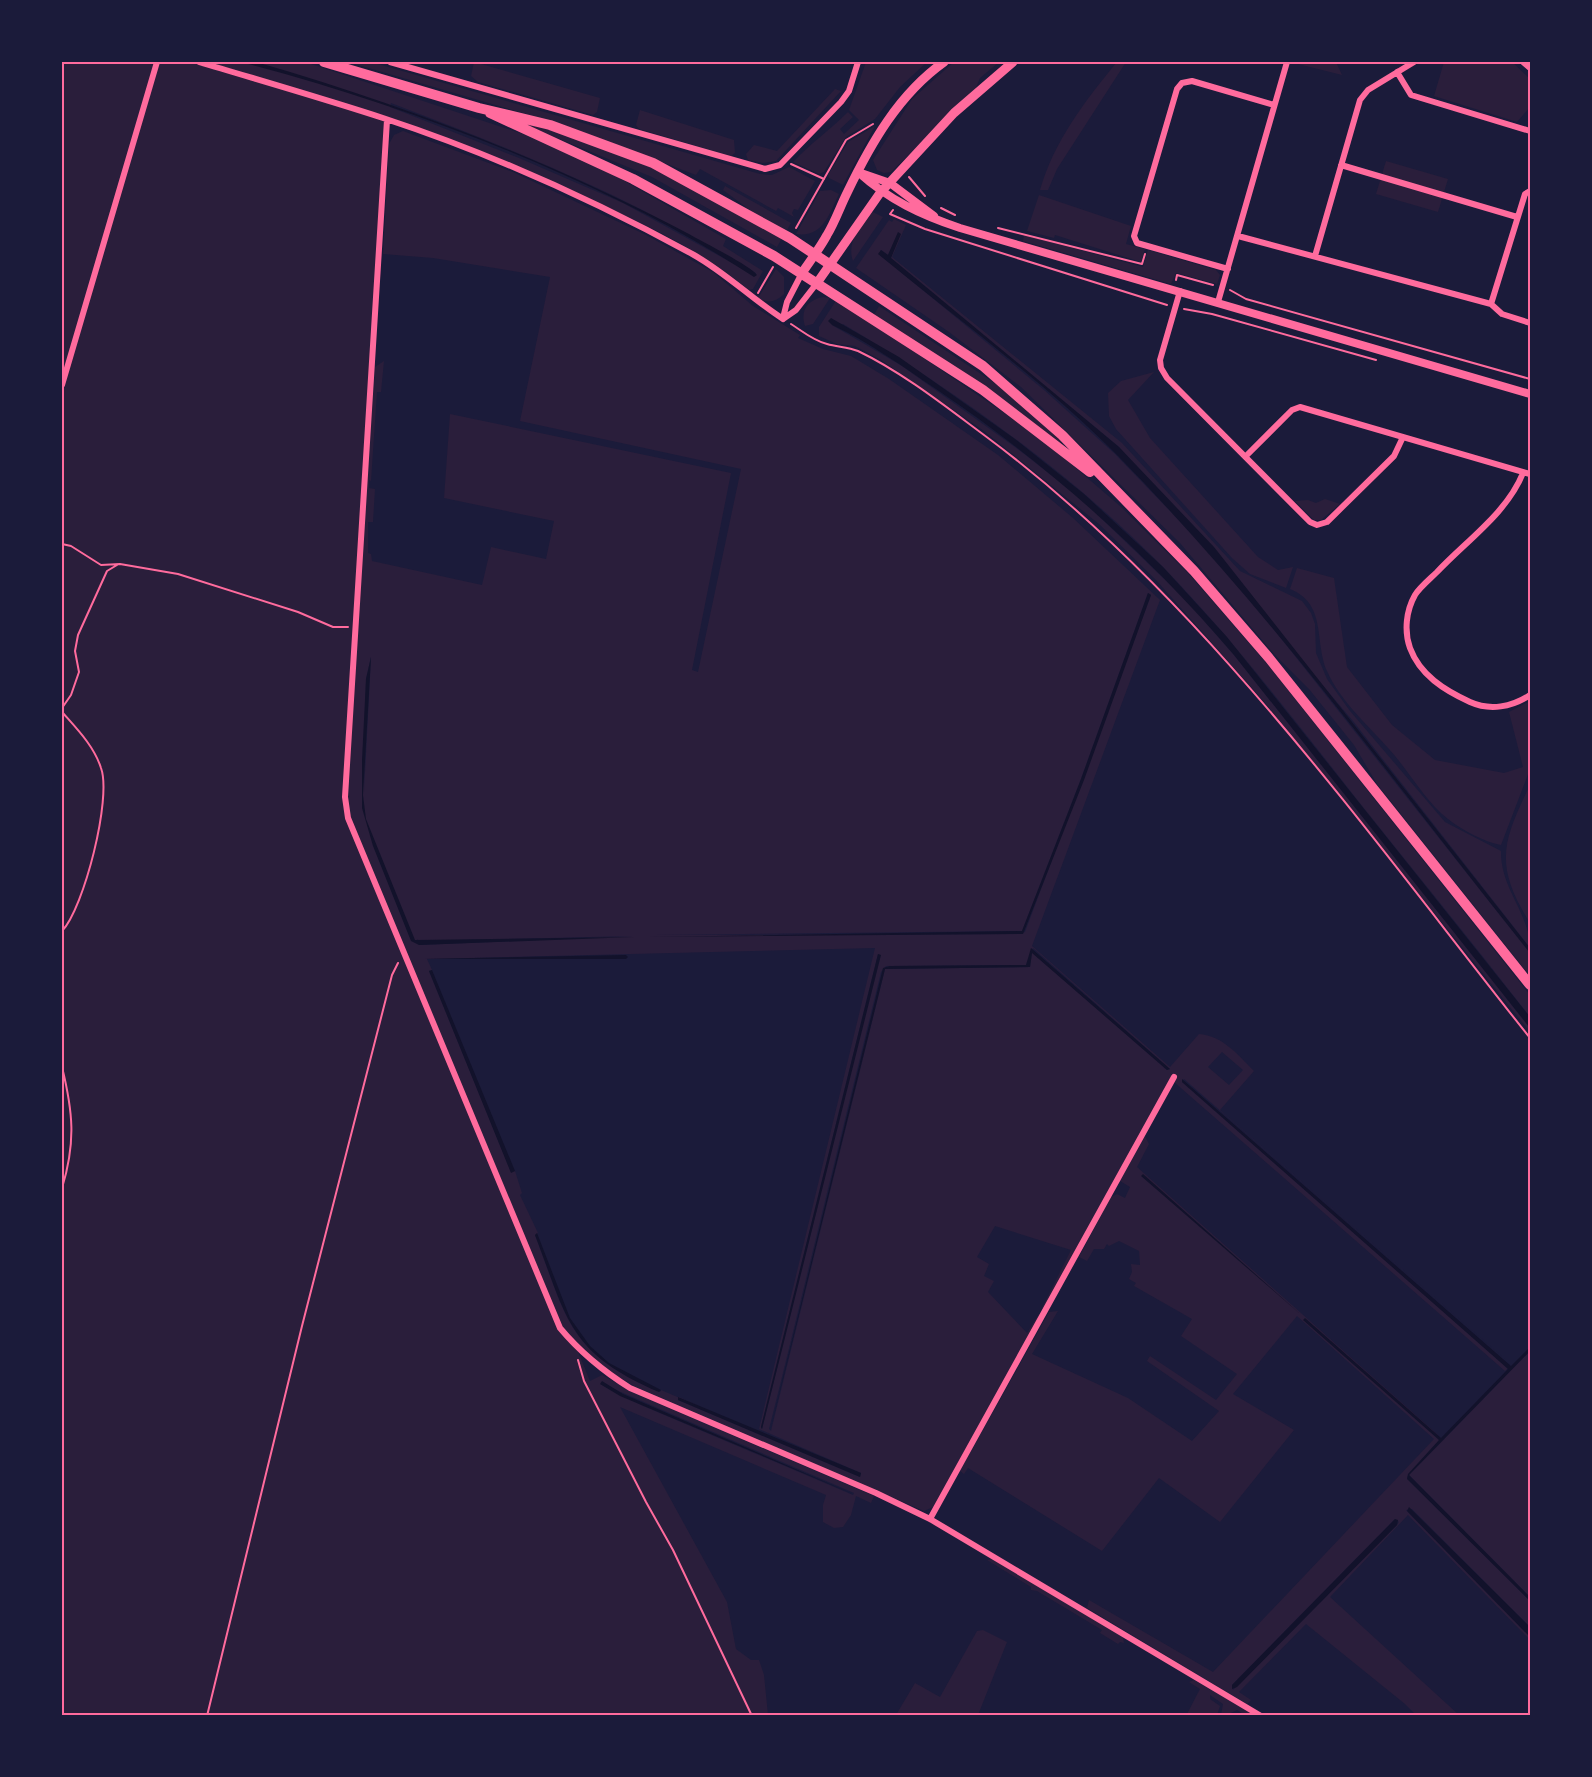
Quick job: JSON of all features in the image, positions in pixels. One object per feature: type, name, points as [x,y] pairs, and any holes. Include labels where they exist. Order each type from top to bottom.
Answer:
[{"type":"main road","points":[[324,62],[479,108],[550,125],[653,163],[815,254],[962,351],[1007,385],[1062,435],[1194,571],[1269,658],[1530,985]]},
{"type":"main road","points":[[802,273],[828,234],[858,172],[887,120],[903,99],[930,72],[944,62]]},
{"type":"main road","points":[[817,283],[880,193],[954,113],[1013,62]]},
{"type":"main road","points":[[479,108],[511,125],[633,179],[727,229],[802,273],[982,390],[1121,497]]},
{"type":"street","points":[[62,385],[158,62]]},
{"type":"street","points":[[200,62],[387,120],[565,191],[696,256],[724,274],[754,301],[783,319]]},
{"type":"street","points":[[390,62],[752,167],[775,168],[841,102],[849,91],[858,62]]},
{"type":"street","points":[[1218,302],[1287,62]]},
{"type":"street","points":[[1315,256],[1360,100],[1368,90],[1414,62]]},
{"type":"street","points":[[1523,62],[1530,68]]},
{"type":"street","points":[[1397,72],[1411,95],[1530,132]]},
{"type":"street","points":[[1228,269],[1137,243],[1134,236],[1177,89],[1182,83],[1192,81],[1274,105]]},
{"type":"street","points":[[387,120],[345,797],[348,818],[560,1328],[574,1345],[604,1371],[630,1388],[876,1493],[930,1519],[1261,1716]]},
{"type":"street","points":[[1341,165],[1517,217]]},
{"type":"street","points":[[858,172],[890,183],[944,223]]},
{"type":"street","points":[[858,172],[880,193],[921,215],[944,223],[1530,394]]},
{"type":"street","points":[[1491,303],[1517,217],[1525,194],[1530,190]]},
{"type":"street","points":[[1238,236],[1491,303],[1502,314],[1530,323]]},
{"type":"street","points":[[783,319],[787,302],[802,273]]},
{"type":"street","points":[[783,319],[796,310],[817,283]]},
{"type":"street","points":[[1180,291],[1160,360],[1161,368],[1167,378],[1310,522],[1317,525],[1327,522],[1394,456],[1403,437]]},
{"type":"street","points":[[1246,456],[1292,410],[1300,407],[1527,473],[1509,500],[1416,594],[1406,624],[1407,640],[1413,656],[1424,672],[1456,695],[1474,704],[1492,707],[1513,705],[1530,695]]},
{"type":"street","points":[[930,1519],[1174,1077]]},
{"type":"path","points":[[816,193],[846,140],[873,124],[887,120]]},
{"type":"path","points":[[784,161],[824,178]]},
{"type":"path","points":[[913,183],[930,201]]},
{"type":"path","points":[[935,204],[957,216]]},
{"type":"path","points":[[890,214],[925,229],[991,251],[1166,305],[1212,314],[1382,362]]},
{"type":"path","points":[[996,227],[1142,264],[1147,246]]},
{"type":"path","points":[[1177,275],[1223,288],[1246,299],[1530,379]]},
{"type":"path","points":[[783,319],[818,341],[855,350],[896,374],[984,435],[1097,527],[1185,617],[1285,731],[1530,1038]]},
{"type":"path","points":[[62,544],[71,546],[101,565],[120,564],[178,574],[288,609],[333,627],[357,627]]},
{"type":"path","points":[[62,931],[73,914],[82,891],[103,806],[105,785],[102,769],[93,750],[62,710],[79,672],[75,651],[78,635],[106,571],[120,564]]},
{"type":"path","points":[[207,1716],[370,1060],[392,975],[403,952]]},
{"type":"path","points":[[62,1067],[74,1130],[70,1161],[62,1188]]},
{"type":"path","points":[[574,1345],[584,1381],[673,1550],[752,1716]]},
{"type":"shaded area","points":[[62,62],[305,62],[523,134],[607,171],[726,239],[723,246],[763,271],[753,289],[749,290],[726,272],[652,228],[390,117],[370,437],[375,367],[384,361],[381,392],[377,392],[371,481],[369,480],[369,488],[375,489],[373,522],[368,522],[368,553],[371,554],[372,561],[482,585],[491,547],[546,559],[554,521],[444,498],[450,414],[731,473],[692,670],[698,672],[741,469],[520,421],[550,277],[433,258],[383,254],[389,144],[394,135],[403,131],[513,172],[646,235],[713,272],[753,306],[800,335],[798,338],[823,349],[851,356],[889,379],[998,455],[1073,518],[1160,600],[1032,946],[1170,1067],[1199,1034],[1215,1038],[1235,1052],[1254,1071],[1220,1110],[1512,1365],[1184,1079],[1182,1082],[1508,1368],[1505,1371],[1174,1082],[1045,1308],[1042,1308],[1071,1250],[995,1226],[977,1257],[989,1264],[984,1276],[994,1281],[988,1292],[1027,1333],[1039,1314],[1040,1317],[933,1507],[924,1511],[636,1387],[605,1369],[572,1337],[590,1381],[602,1375],[638,1395],[874,1496],[871,1503],[856,1496],[851,1515],[843,1527],[834,1528],[823,1522],[823,1505],[826,1495],[620,1407],[727,1602],[736,1649],[751,1660],[759,1660],[764,1675],[768,1715],[62,1715]],"holes":[[[391,103],[519,154],[616,197],[716,250],[756,273],[756,276],[623,203],[519,158],[390,107]],[[1148,593],[1151,595],[1025,932],[1020,934],[653,935],[1022,931],[1081,779]],[[371,657],[371,658],[364,792],[366,679]],[[633,936],[419,945],[417,939],[419,941]],[[875,948],[759,1429],[861,1473],[860,1477],[678,1400],[679,1398],[661,1390],[660,1392],[606,1363],[589,1348],[575,1331],[556,1291],[535,1235],[538,1233],[520,1195],[522,1193],[515,1171],[511,1172],[429,971],[432,970],[427,959]],[[1033,948],[1170,1069],[1167,1070],[1032,952],[1030,967],[885,969],[771,1431],[769,1429],[881,972],[886,966],[1026,965]],[[878,954],[880,955],[762,1429],[761,1427]],[[1222,1052],[1243,1070],[1229,1085],[1208,1067]],[[600,1384],[854,1493],[853,1495],[641,1405]]]},
{"type":"shaded area","points":[[241,62],[256,62],[367,97],[530,159],[687,233],[736,260],[757,275],[754,277],[697,242],[636,209],[506,150],[372,101]]},
{"type":"shaded area","points":[[348,62],[371,62],[760,174],[772,175],[789,167],[815,181],[798,210],[794,209],[792,213],[794,217],[778,208],[776,211],[700,169],[696,175],[564,125]]},
{"type":"shaded area","points":[[474,62],[600,98],[597,112],[593,115],[478,82],[471,76]]},
{"type":"shaded area","points":[[866,62],[927,62],[900,87],[875,119],[846,137],[824,172],[819,174],[793,162],[848,112],[853,117],[840,129],[844,134],[859,120],[849,110]]},
{"type":"shaded area","points":[[954,62],[999,62],[980,78],[975,90],[891,172],[884,173],[877,170],[873,160],[912,99]]},
{"type":"shaded area","points":[[1117,62],[1126,62],[1057,169],[1048,190],[1040,190],[1062,138],[1082,107]]},
{"type":"shaded area","points":[[1336,62],[1342,75],[1294,63]]},
{"type":"shaded area","points":[[1444,62],[1512,62],[1530,79],[1530,107],[1517,122],[1434,96]]},
{"type":"shaded area","points":[[835,89],[841,91],[776,161],[763,163],[748,160],[746,154],[754,145],[777,151]]},
{"type":"shaded area","points":[[640,110],[734,140],[735,153],[731,156],[639,129],[636,125]]},
{"type":"shaded area","points":[[499,114],[542,126],[658,170],[782,238],[777,247],[652,177]]},
{"type":"shaded area","points":[[875,126],[843,185],[829,178],[828,175],[848,142]]},
{"type":"shaded area","points":[[1386,161],[1448,179],[1438,212],[1376,194]]},
{"type":"shaded area","points":[[725,186],[791,223],[787,230],[758,216],[723,190]]},
{"type":"shaded area","points":[[831,190],[839,194],[824,223],[813,232],[796,234],[820,191]]},
{"type":"shaded area","points":[[1039,195],[1131,226],[1126,244],[1145,249],[1141,262],[1055,235],[1054,238],[1027,231]]},
{"type":"shaded area","points":[[871,211],[883,217],[853,261],[851,247],[853,241]]},
{"type":"shaded area","points":[[894,219],[906,225],[892,257],[1122,443],[1240,571],[1302,601],[1311,613],[1315,624],[1316,653],[1327,679],[1350,711],[1445,822],[1501,851],[1505,877],[1525,924],[1530,948],[1353,721],[1119,447],[891,258],[898,233],[888,255],[881,250],[879,254],[1044,390],[1115,454],[1198,540],[1264,617],[1530,953],[1530,976],[1377,784],[1354,745],[1309,689],[1274,654],[1180,543],[1021,387],[949,332],[856,268],[889,220],[892,222]]},
{"type":"shaded area","points":[[898,232],[901,234],[891,258],[1119,447],[1214,547],[1530,948],[1530,953],[1330,699],[1174,515],[1118,456],[1061,402],[878,254],[881,250],[888,255]]},
{"type":"shaded area","points":[[1024,235],[1143,267],[1148,250],[1216,270],[1220,275],[1217,284],[1176,273],[1171,284],[1023,241]]},
{"type":"shaded area","points":[[776,269],[784,277],[784,294],[772,301],[758,298]]},
{"type":"shaded area","points":[[817,298],[830,298],[813,324],[805,326],[803,316],[806,307]]},
{"type":"shaded area","points":[[837,299],[1042,439],[1120,506],[1188,573],[1267,664],[1530,995],[1530,1017],[1263,680],[1165,569],[1129,533],[1052,467],[970,406],[843,324],[832,325],[902,366],[1019,450],[1078,496],[1187,601],[1234,655],[1530,1028],[1530,1032],[1267,705],[1156,580],[1099,524],[984,431],[881,360],[855,346],[837,344],[819,336],[819,327]]},
{"type":"shaded area","points":[[879,306],[1008,392],[1062,440],[1060,444],[874,315]]},
{"type":"shaded area","points":[[831,318],[899,357],[1015,439],[1084,494],[1163,567],[1227,637],[1530,1017],[1530,1028],[1234,655],[1166,581],[1094,512],[1017,448],[898,364],[832,325],[828,321]]},
{"type":"shaded area","points":[[1154,372],[1128,400],[1150,438],[1258,557],[1278,570],[1293,567],[1286,588],[1250,574],[1232,558],[1116,429],[1109,416],[1108,393],[1121,381]]},
{"type":"shaded area","points":[[1325,499],[1340,504],[1321,520],[1314,520],[1295,501],[1308,500],[1316,503]]},
{"type":"shaded area","points":[[1297,568],[1334,578],[1347,667],[1392,725],[1435,760],[1504,773],[1523,767],[1509,712],[1530,701],[1530,769],[1501,845],[1466,831],[1440,812],[1339,692],[1323,659],[1315,613],[1302,596],[1290,589]]},
{"type":"shaded area","points":[[1148,593],[1151,595],[1084,780],[1023,934],[649,937],[1022,931],[1081,779]]},
{"type":"shaded area","points":[[371,657],[363,795],[366,819],[415,940],[634,937],[419,945],[411,941],[373,846],[362,808],[366,679]]},
{"type":"shaded area","points":[[1530,785],[1528,837],[1530,923],[1511,885],[1506,854],[1513,823]]},
{"type":"shaded area","points":[[1031,948],[1170,1069],[1167,1070],[1032,953],[1030,967],[885,969],[770,1431],[883,968],[890,966],[1026,965]]},
{"type":"shaded area","points":[[878,954],[881,955],[762,1429],[761,1427]]},
{"type":"shaded area","points":[[626,955],[628,957],[626,959],[425,959]]},
{"type":"shaded area","points":[[432,970],[515,1171],[511,1173],[429,971]]},
{"type":"shaded area","points":[[1182,1079],[1511,1366],[1530,1347],[1530,1351],[1409,1475],[1530,1597],[1530,1601],[1407,1479],[1408,1474],[1439,1440],[1303,1320],[1305,1318],[1441,1438],[1508,1369],[1182,1082]]},
{"type":"shaded area","points":[[1145,1136],[1149,1144],[1137,1167],[1438,1435],[1439,1441],[1407,1477],[1530,1601],[1530,1627],[1412,1509],[1406,1510],[1530,1637],[1530,1640],[1408,1515],[1330,1597],[1459,1715],[1416,1715],[1306,1624],[1239,1692],[1251,1700],[1247,1704],[1087,1608],[1089,1600],[1213,1672],[1434,1439],[1297,1316],[1233,1394],[1294,1430],[1220,1522],[1159,1478],[1102,1551],[968,1468],[964,1474],[960,1471],[1049,1312],[1058,1311],[1032,1354],[1128,1398],[1192,1441],[1219,1411],[1147,1361],[1150,1356],[1216,1400],[1237,1374],[1181,1336],[1192,1319],[1134,1286],[1136,1283],[1129,1279],[1132,1272],[1131,1264],[1140,1265],[1139,1251],[1119,1241],[1109,1246],[1107,1244],[1104,1249],[1094,1249],[1087,1261],[1079,1257],[1111,1197],[1117,1194],[1125,1198],[1130,1187],[1120,1181]],"holes":[[[1395,1519],[1399,1522],[1397,1525],[1233,1690],[1232,1685]]]},
{"type":"shaded area","points":[[1143,1174],[1298,1312],[1299,1313],[1141,1176]]},
{"type":"shaded area","points":[[537,1233],[570,1318],[590,1346],[609,1363],[661,1390],[659,1392],[629,1378],[606,1363],[589,1348],[565,1312],[535,1235]]},
{"type":"shaded area","points":[[1530,1351],[1530,1597],[1409,1475]]},
{"type":"shaded area","points":[[602,1381],[623,1394],[853,1494],[620,1396],[600,1384]]},
{"type":"shaded area","points":[[678,1397],[861,1473],[860,1477],[678,1400]]},
{"type":"shaded area","points":[[1409,1507],[1530,1627],[1530,1637],[1407,1511]]},
{"type":"shaded area","points":[[1395,1519],[1398,1520],[1397,1525],[1237,1687],[1232,1689],[1232,1685]]},
{"type":"shaded area","points":[[992,1559],[1123,1637],[1124,1643],[1118,1644],[1100,1633],[1102,1630],[1037,1591],[1031,1590],[1031,1587],[987,1560]]},
{"type":"shaded area","points":[[983,1630],[1007,1642],[978,1715],[896,1715],[915,1683],[940,1697],[977,1631]]},
{"type":"shaded area","points":[[1194,1680],[1255,1715],[1245,1715],[1237,1710],[1231,1713],[1235,1715],[1221,1715],[1223,1704],[1210,1695],[1210,1699],[1220,1706],[1217,1715],[1186,1716],[1200,1689],[1189,1682]]}]
